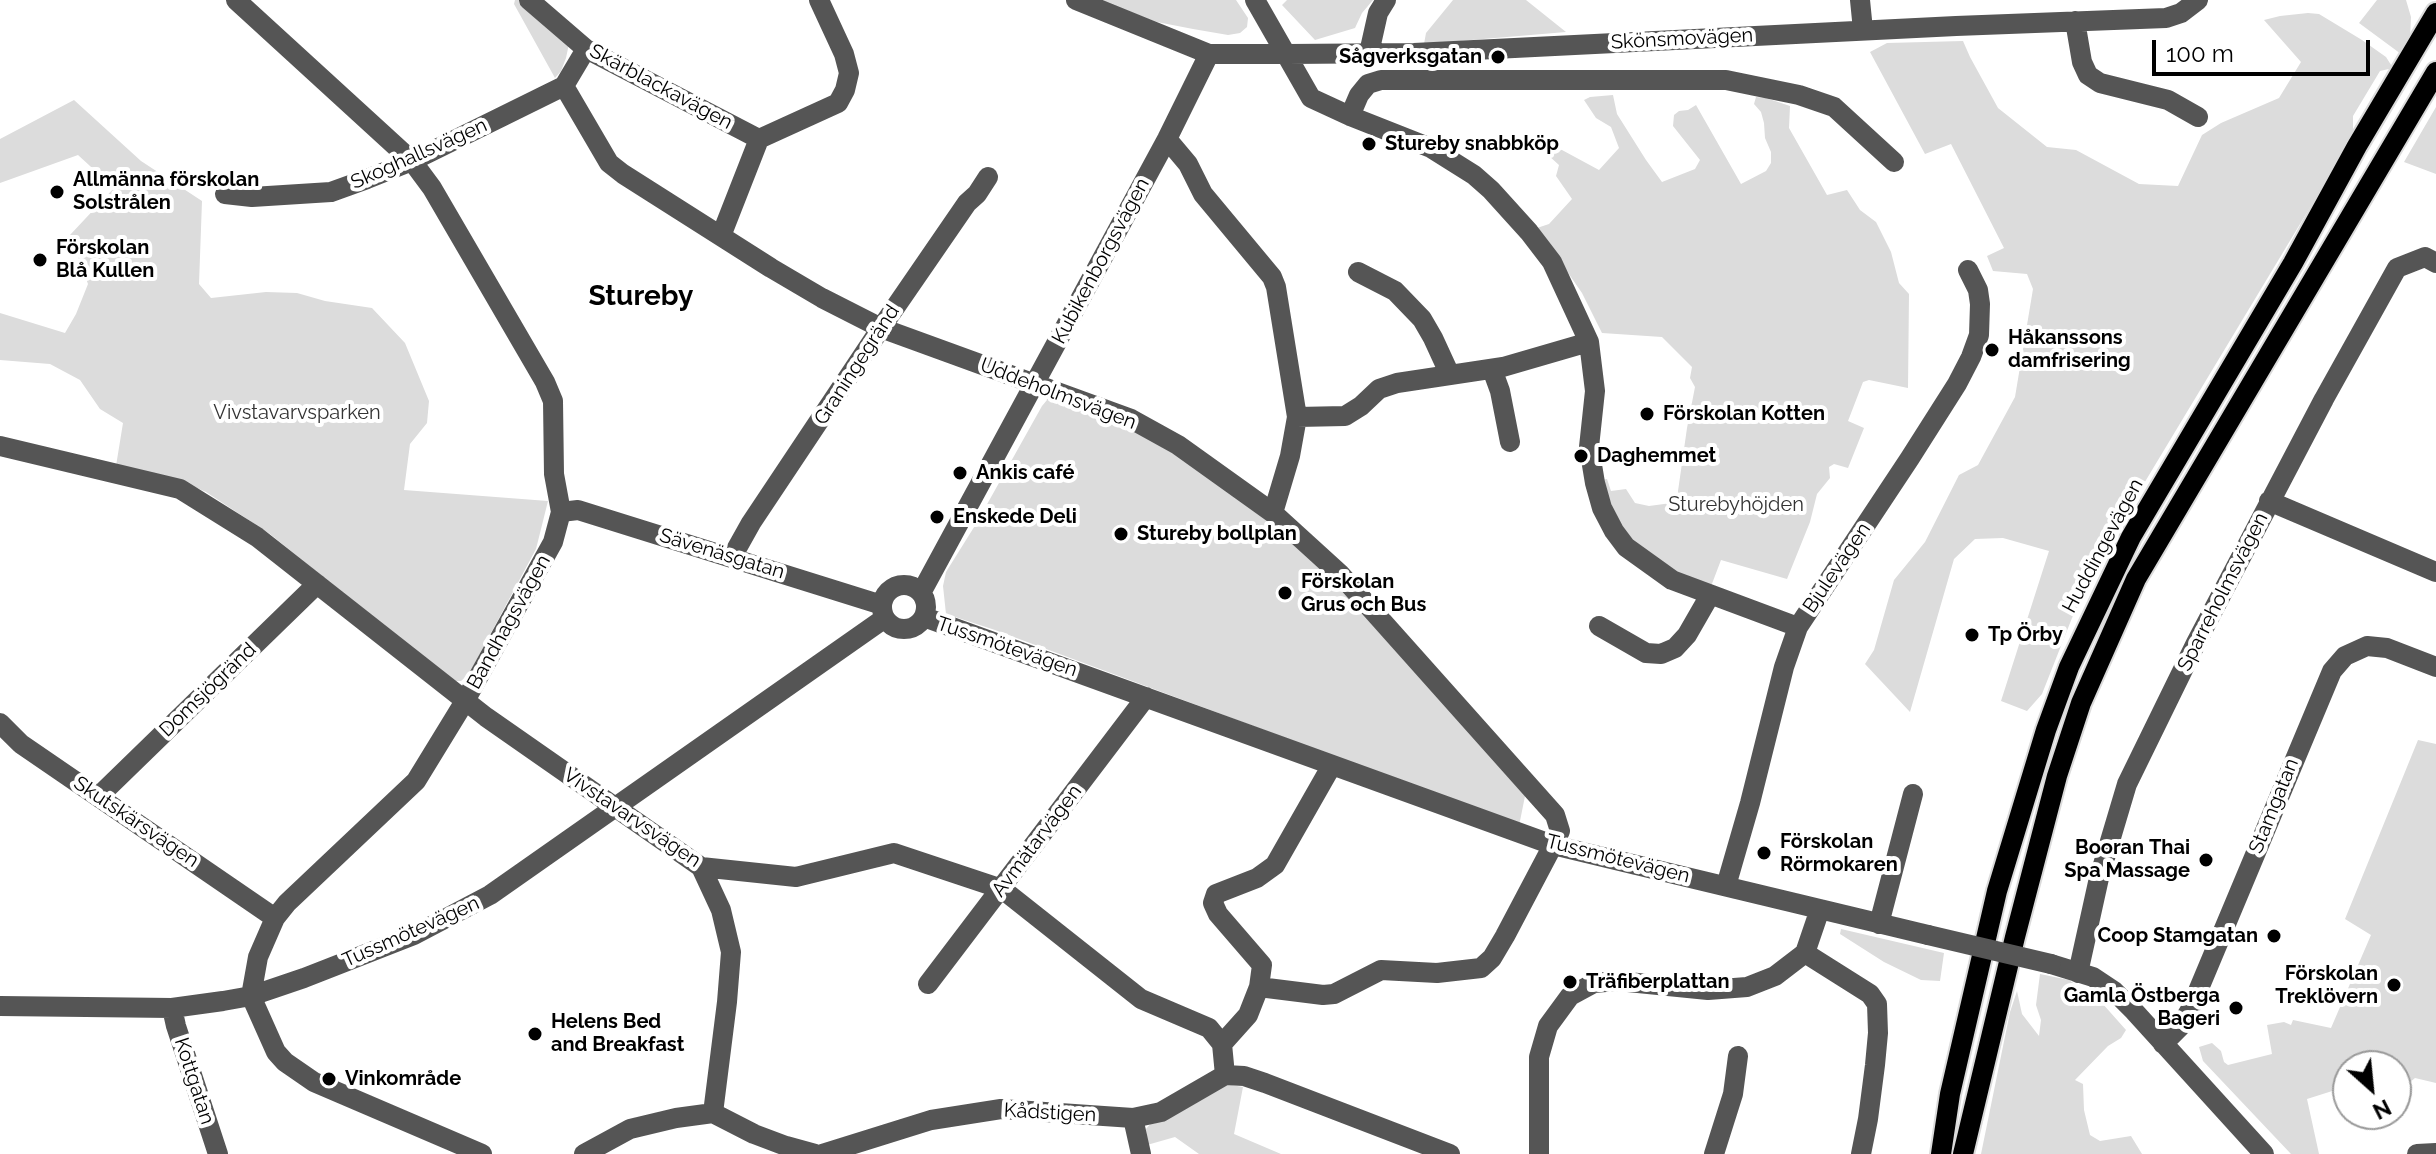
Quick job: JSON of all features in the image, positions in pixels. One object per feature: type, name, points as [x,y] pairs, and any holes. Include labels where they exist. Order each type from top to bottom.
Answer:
[{"type":"main road","name":"Huddingevägen","points":[[1941,1154],[1950,1094],[1997,891],[2069,667],[2131,537],[2436,13]]},
{"type":"main road","points":[[1963,1154],[2057,776],[2087,689],[2136,579],[2436,72]]},
{"type":"street","name":"Bandhagsvägen","points":[[236,0],[412,161],[432,188],[478,264],[553,401],[554,474],[561,512],[553,542],[465,701],[416,781],[275,918],[258,957],[251,996]]},
{"type":"street","name":"Skärblackavägen","points":[[529,0],[586,49],[759,139]]},
{"type":"street","points":[[721,236],[759,139],[838,103],[845,90],[849,73],[844,54],[819,0]]},
{"type":"street","points":[[1076,0],[1209,54],[1288,54]]},
{"type":"street","points":[[1255,0],[1311,98],[1431,148],[1474,175],[1529,232],[1552,262],[1589,342],[1595,391],[1589,447],[1595,483],[1602,508],[1626,547],[1672,580],[1798,627]]},
{"type":"street","points":[[1369,53],[1378,13],[1386,0]]},
{"type":"street","points":[[1860,0],[1863,30]]},
{"type":"street","name":"Skönsmovägen","points":[[1288,54],[1414,53],[2166,18],[2181,13],[2198,0]]},
{"type":"street","points":[[2075,21],[2082,62],[2088,75],[2100,83],[2168,100],[2198,117]]},
{"type":"street","points":[[564,86],[586,49]]},
{"type":"street","name":"Kubikenborgsvägen","points":[[921,593],[1167,139],[1209,54]]},
{"type":"street","points":[[1350,116],[1359,95],[1368,84],[1381,80],[1726,80],[1799,95],[1834,107],[1894,162]]},
{"type":"street","name":"Skoghallsvägen","points":[[225,194],[252,197],[331,192],[412,161],[564,86]]},
{"type":"street","name":"Uddeholmsvägen","points":[[564,86],[609,163],[822,298],[881,328],[1131,419],[1178,445],[1273,513],[1340,574],[1555,815],[1560,831],[1553,845]]},
{"type":"street","points":[[1167,139],[1188,164],[1203,194],[1272,277],[1276,287],[1297,417],[1290,456],[1273,513]]},
{"type":"street","name":"Graningegränd","points":[[732,557],[751,523],[881,328],[988,177]]},
{"type":"street","name":"Sparreholmsvägen","points":[[2078,973],[2099,878],[2127,784],[2269,501],[2397,268],[2425,257],[2436,263]]},
{"type":"street","name":"Bjulevägen","points":[[1726,886],[1784,667],[1798,627],[1910,458],[1971,357],[1979,335],[1980,304],[1978,290],[1968,270]]},
{"type":"street","points":[[1358,272],[1395,291],[1422,319],[1450,375]]},
{"type":"street","points":[[1297,417],[1345,416],[1379,389],[1397,383],[1492,369],[1589,342]]},
{"type":"street","points":[[1492,369],[1500,391],[1510,442]]},
{"type":"street","name":"Vivstavarvsvägen","points":[[0,446],[180,489],[257,537],[465,701],[701,867],[796,877],[894,853],[1002,889],[1141,999],[1209,1028],[1222,1044]]},
{"type":"street","points":[[2269,501],[2436,572]]},
{"type":"street","name":"Sävenäsgatan","points":[[561,512],[578,510],[732,557],[883,612]]},
{"type":"street","name":"Domsjögränd","points":[[99,796],[317,584]]},
{"type":"street","points":[[907,585],[921,593],[926,608],[924,617],[913,627],[894,627],[883,612],[888,592],[907,585]]},
{"type":"street","points":[[1599,626],[1646,653],[1661,654],[1675,648],[1687,635],[1710,595]]},
{"type":"street","name":"Tussmötevägen","points":[[0,1006],[172,1008],[251,996],[414,935],[490,895],[807,671],[883,612]]},
{"type":"street","name":"Tussmötevägen","points":[[924,617],[1553,845],[2051,964],[2093,977],[2114,991],[2264,1154]]},
{"type":"street","name":"Stamgatan","points":[[2163,1044],[2180,1027],[2190,1010],[2332,671],[2345,656],[2367,646],[2387,648],[2436,667]]},
{"type":"street","name":"Avmätarvägen","points":[[928,984],[1146,697]]},
{"type":"street","name":"Skutskärsvägen","points":[[0,723],[21,744],[275,918]]},
{"type":"street","points":[[1332,765],[1275,865],[1257,878],[1216,894],[1213,903],[1218,914],[1262,965],[1259,987],[1248,1015],[1222,1044],[1225,1075],[1244,1076],[1265,1083],[1450,1154]]},
{"type":"street","points":[[1879,924],[1913,794]]},
{"type":"street","points":[[1259,987],[1323,995],[1334,994],[1381,970],[1437,973],[1481,968],[1492,958],[1553,845]]},
{"type":"street","points":[[701,867],[721,910],[731,952],[713,1113]]},
{"type":"street","points":[[1539,1154],[1539,1057],[1548,1026],[1570,996],[1594,983],[1618,981],[1708,990],[1747,987],[1775,976],[1805,953],[1820,909]]},
{"type":"street","points":[[1805,953],[1870,994],[1877,1004],[1875,1065],[1861,1154]]},
{"type":"street","points":[[251,996],[276,1052],[314,1082],[482,1154]]},
{"type":"street","name":"Kottgatan","points":[[172,1008],[218,1154]]},
{"type":"street","points":[[1714,1154],[1733,1094],[1738,1056]]},
{"type":"street","name":"Kådstigen","points":[[822,1154],[931,1120],[1001,1109],[1133,1118],[1161,1112],[1225,1075]]},
{"type":"street","points":[[584,1154],[630,1129],[713,1113],[754,1134],[815,1154]]},
{"type":"street","points":[[1133,1118],[1141,1154]]},
{"type":"street","points":[[2417,1154],[2436,1153]]},
{"type":"green space","points":[[515,0],[529,0],[570,39],[561,71],[555,78],[514,4]]},
{"type":"green space","points":[[1099,0],[1236,0],[1248,18],[1247,27],[1240,33],[1228,35],[1193,29],[1157,22]]},
{"type":"green space","points":[[1287,0],[1373,0],[1355,28],[1315,40],[1282,5]]},
{"type":"green space","points":[[1453,0],[1526,0],[1566,32],[1424,44],[1426,33]]},
{"type":"green space","points":[[2377,0],[2406,0],[2411,17],[2410,38],[2401,54],[2359,23]]},
{"type":"green space","points":[[2319,14],[2362,40],[2386,57],[2393,68],[2380,71],[2353,116],[2353,136],[2128,510],[2072,618],[2042,694],[2027,711],[2001,701],[2049,551],[2003,538],[1975,539],[1954,559],[1910,712],[1865,664],[1874,650],[1894,580],[1925,542],[1959,475],[1978,465],[2015,397],[2033,289],[2027,274],[1993,271],[1987,256],[2004,248],[1951,144],[1925,154],[1870,52],[1887,43],[1963,41],[1998,108],[2047,147],[2076,150],[2139,184],[2178,186],[2202,135],[2221,123],[2279,98],[2301,62],[2264,20]]},
{"type":"green space","name":"Sturebyhöjden","points":[[1613,95],[1617,114],[1662,182],[1695,169],[1700,160],[1673,126],[1674,115],[1679,111],[1696,105],[1741,184],[1766,171],[1771,163],[1761,112],[1754,104],[1756,97],[1790,106],[1789,128],[1827,195],[1847,190],[1860,210],[1876,222],[1891,252],[1899,283],[1909,294],[1908,388],[1869,380],[1863,382],[1848,421],[1864,428],[1848,468],[1834,464],[1829,467],[1830,478],[1817,494],[1810,522],[1787,579],[1721,560],[1710,589],[1680,574],[1629,537],[1615,514],[1602,480],[1607,479],[1611,491],[1626,489],[1635,503],[1649,506],[1679,502],[1678,491],[1695,387],[1690,378],[1692,367],[1662,337],[1602,333],[1582,293],[1537,228],[1549,224],[1572,199],[1556,176],[1559,165],[1549,156],[1548,147],[1562,150],[1599,170],[1619,148],[1611,127],[1596,118],[1584,100]]},
{"type":"green space","name":"Vivstavarvsparken","points":[[74,100],[141,161],[202,201],[199,284],[211,298],[266,292],[297,293],[372,308],[405,343],[429,401],[427,423],[410,444],[404,490],[548,501],[536,549],[469,674],[461,681],[452,681],[270,534],[206,492],[177,479],[116,466],[123,423],[100,409],[80,380],[50,364],[0,360],[0,313],[65,333],[88,284],[70,235],[114,188],[78,155],[0,183],[0,139]]},
{"type":"green space","points":[[2436,107],[2436,174],[2404,162]]},
{"type":"green space","points":[[1055,399],[1156,439],[1286,534],[1338,583],[1525,796],[1519,826],[946,614],[943,586],[946,572],[1042,406],[1047,400]]},
{"type":"green space","points":[[2418,740],[2436,744],[2436,1083],[2415,1078],[2412,1081],[2412,1050],[2332,1050],[2332,1091],[2307,1099],[2319,1154],[2291,1154],[2203,1061],[2199,1047],[2212,1043],[2221,1051],[2228,1065],[2272,1054],[2267,1025],[2284,1022],[2291,1025],[2293,1020],[2331,1028],[2371,935],[2345,919]]},
{"type":"green space","points":[[1841,929],[1944,953],[1940,981],[1921,980],[1884,962],[1840,934]]},
{"type":"green space","points":[[2040,974],[2069,980],[2102,1003],[2126,1030],[2075,1080],[2083,1084],[2084,1110],[2090,1135],[2100,1141],[2131,1136],[2142,1154],[1981,1154],[2017,991],[2022,1014],[2039,1036],[2041,1020],[2036,1005]]},
{"type":"green space","points":[[1225,1084],[1243,1087],[1234,1134],[1281,1154],[1199,1154],[1175,1137],[1147,1145],[1146,1129],[1152,1122]]},
{"type":"place","name":"Sågverksgatan","points":[[1498,57]]},
{"type":"place","name":"Stureby snabbköp","points":[[1369,144]]},
{"type":"place","name":"Allmänna förskolan Solstrålen","points":[[57,192]]},
{"type":"place","name":"Förskolan Blå Kullen","points":[[40,260]]},
{"type":"place","name":"Håkanssons damfrisering","points":[[1992,350]]},
{"type":"place","name":"Förskolan Kotten","points":[[1647,414]]},
{"type":"place","name":"Daghemmet","points":[[1581,456]]},
{"type":"place","name":"Ankis café","points":[[960,473]]},
{"type":"place","name":"Enskede Deli","points":[[937,517]]},
{"type":"place","name":"Stureby bollplan","points":[[1121,534]]},
{"type":"place","name":"Förskolan Grus och Bus","points":[[1285,593]]},
{"type":"place","name":"Tp Örby","points":[[1972,635]]},
{"type":"place","name":"Förskolan Rörmokaren","points":[[1764,853]]},
{"type":"place","name":"Booran Thai Spa Massage","points":[[2206,860]]},
{"type":"place","name":"Coop Stamgatan","points":[[2274,936]]},
{"type":"place","name":"Träfiberplattan","points":[[1570,982]]},
{"type":"place","name":"Förskolan Treklövern","points":[[2394,985]]},
{"type":"place","name":"Gamla Östberga Bageri","points":[[2236,1008]]},
{"type":"place","name":"Helens Bed and Breakfast","points":[[535,1034]]},
{"type":"place","name":"Vinkområde","points":[[329,1079]]},
{"type":"district","name":"Stureby","points":[[641,297]]}]
